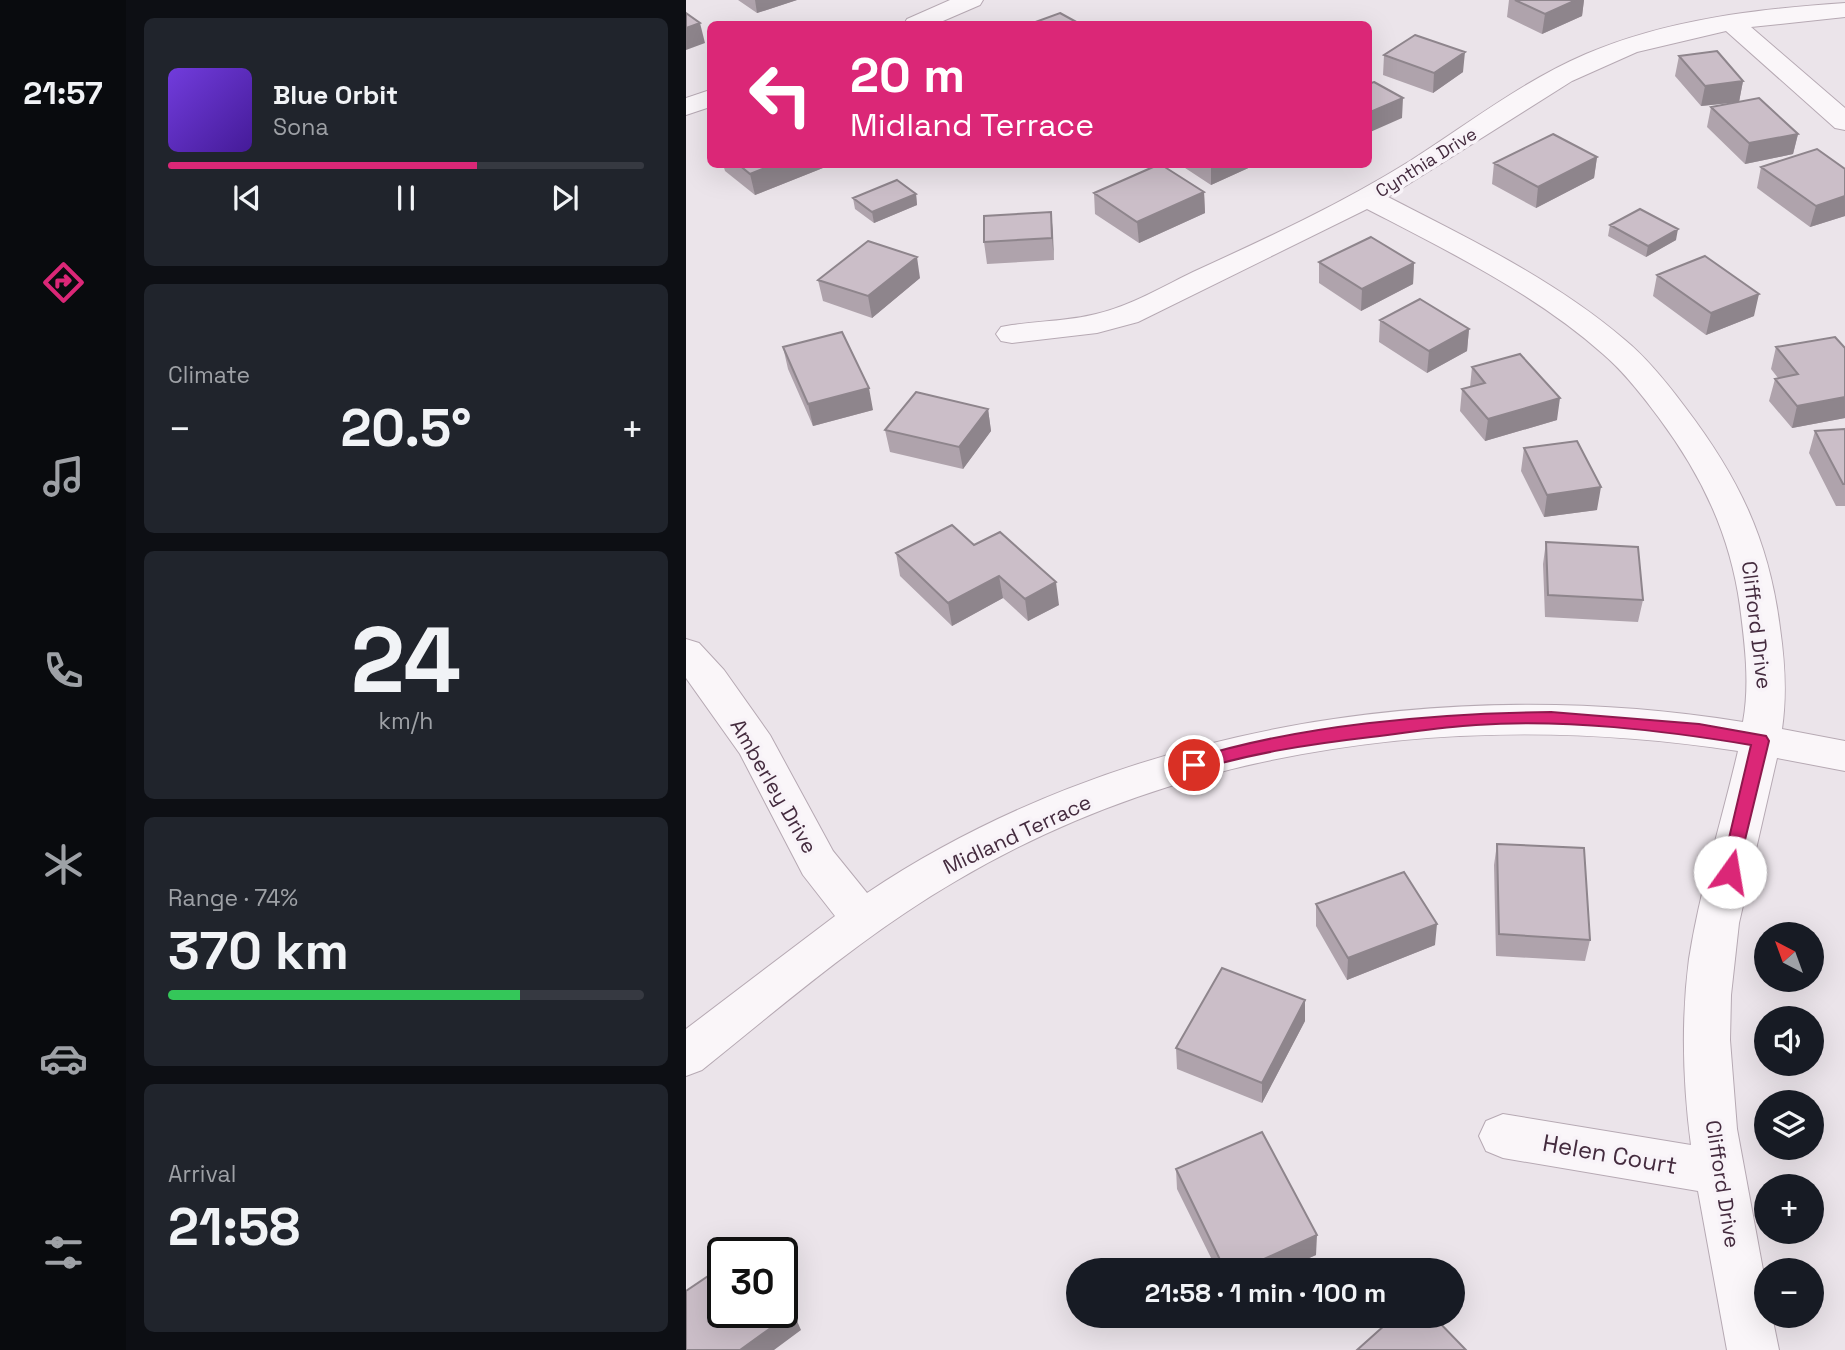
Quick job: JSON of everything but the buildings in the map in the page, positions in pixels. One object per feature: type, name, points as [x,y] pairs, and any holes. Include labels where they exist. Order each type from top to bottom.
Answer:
[{"type":"street","points":[[923,21],[971,0]]},
{"type":"street","name":"Cynthia Drive","points":[[1012,334],[1097,324],[1127,315],[1368,198],[1420,168],[1565,73],[1650,40],[1771,17],[1845,10]]},
{"type":"street","points":[[1732,23],[1845,122]]},
{"type":"street","points":[[686,107],[707,99]]},
{"type":"street","name":"Clifford Drive","points":[[1368,198],[1508,274],[1605,339],[1651,385],[1705,455],[1727,494],[1744,536],[1757,596],[1765,658],[1766,706],[1718,925],[1708,993],[1707,1064],[1718,1172],[1753,1350]]},
{"type":"street","name":"Amberley Drive","points":[[686,653],[710,680],[756,746],[818,863],[863,920]]},
{"type":"street","name":"Midland Terrace","points":[[686,1056],[863,920],[923,879],[977,848],[1063,807],[1219,757],[1313,738],[1477,719],[1551,718],[1699,730],[1845,756]]},
{"type":"street","name":"Helen Court","points":[[1503,1136],[1718,1172]]},
{"type":"route","points":[[1194,765],[1219,757],[1313,738],[1477,719],[1551,718],[1625,722],[1699,730],[1760,741],[1730,872]]}]
